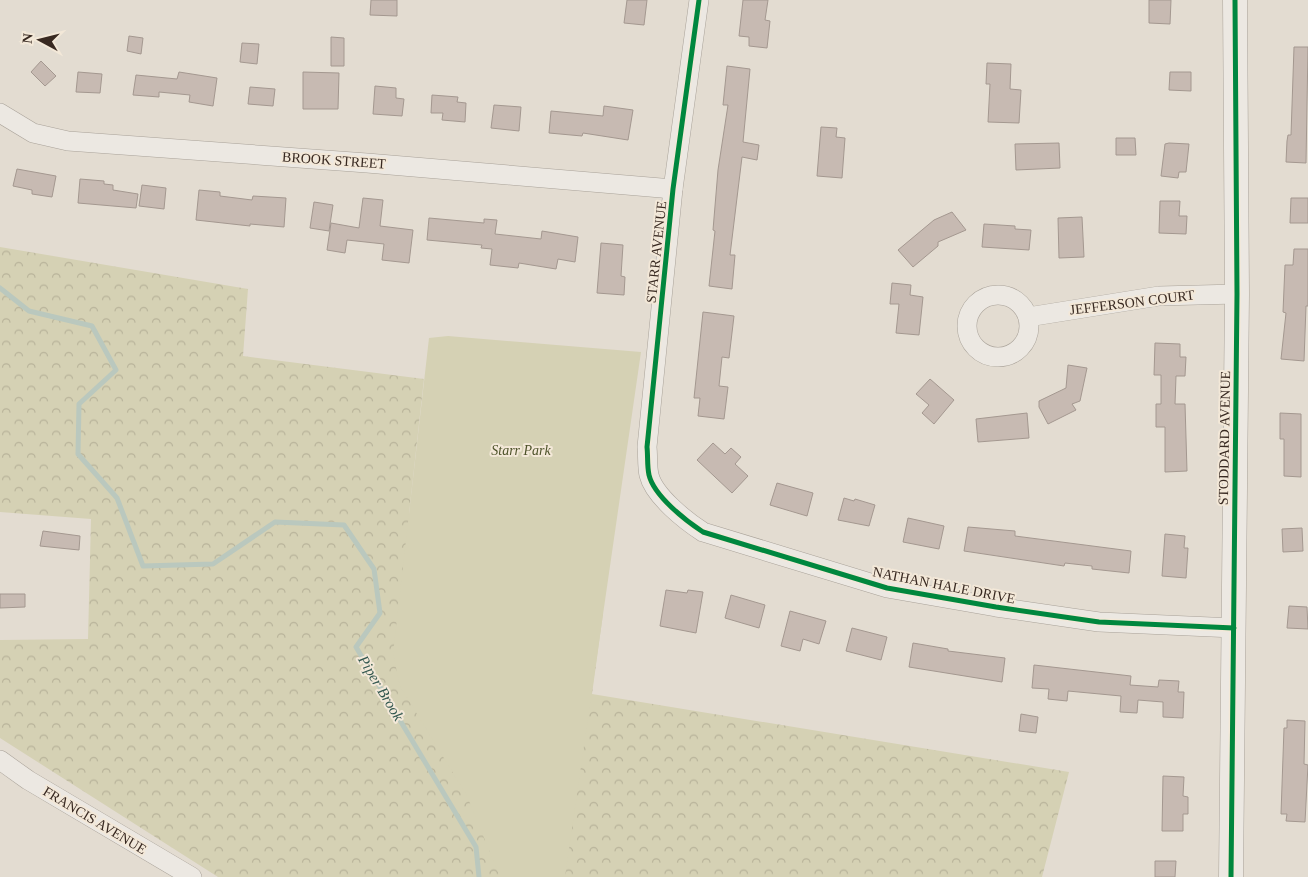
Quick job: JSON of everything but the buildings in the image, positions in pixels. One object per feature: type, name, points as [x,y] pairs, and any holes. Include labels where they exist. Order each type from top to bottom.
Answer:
[{"type":"street","name":"STARR AVENUE","points":[[666,502],[649,477],[647,447],[674,189],[699,0]]},
{"type":"street","name":"STODDARD AVENUE","points":[[1231,877],[1237,294],[1235,0]]},
{"type":"street","name":"BROOK STREET","points":[[0,113],[33,132],[68,141],[367,162],[674,189]]},
{"type":"street","name":"JEFFERSON COURT","points":[[1028,317],[1159,296],[1237,294]]},
{"type":"street","name":"NATHAN HALE DRIVE","points":[[666,502],[684,520],[703,532],[887,588],[1099,622],[1234,628]]},
{"type":"street","name":"FRANCIS AVENUE","points":[[0,760],[28,780],[192,877]]},
{"type":"green space","points":[[0,247],[248,289],[243,356],[424,379],[409,514],[603,614],[592,694],[1069,772],[1042,877],[218,877],[0,738],[0,640],[88,639],[91,519],[0,512]]},
{"type":"green space","name":"Starr Park","points":[[448,336],[641,352],[565,877],[500,877],[467,796],[400,686],[393,654],[429,338]]},
{"type":"waterway","name":"Piper Brook","points":[[0,288],[29,311],[92,326],[116,370],[79,404],[78,454],[117,498],[143,566],[213,564],[275,522],[344,525],[374,569],[380,613],[356,647],[476,847],[479,877]]},
{"type":"cycle path","points":[[699,0],[673,189],[647,447],[649,475],[657,491],[680,515],[703,532],[887,588],[1099,622],[1234,628]]},
{"type":"cycle path","points":[[1231,877],[1237,294],[1235,0]]}]
